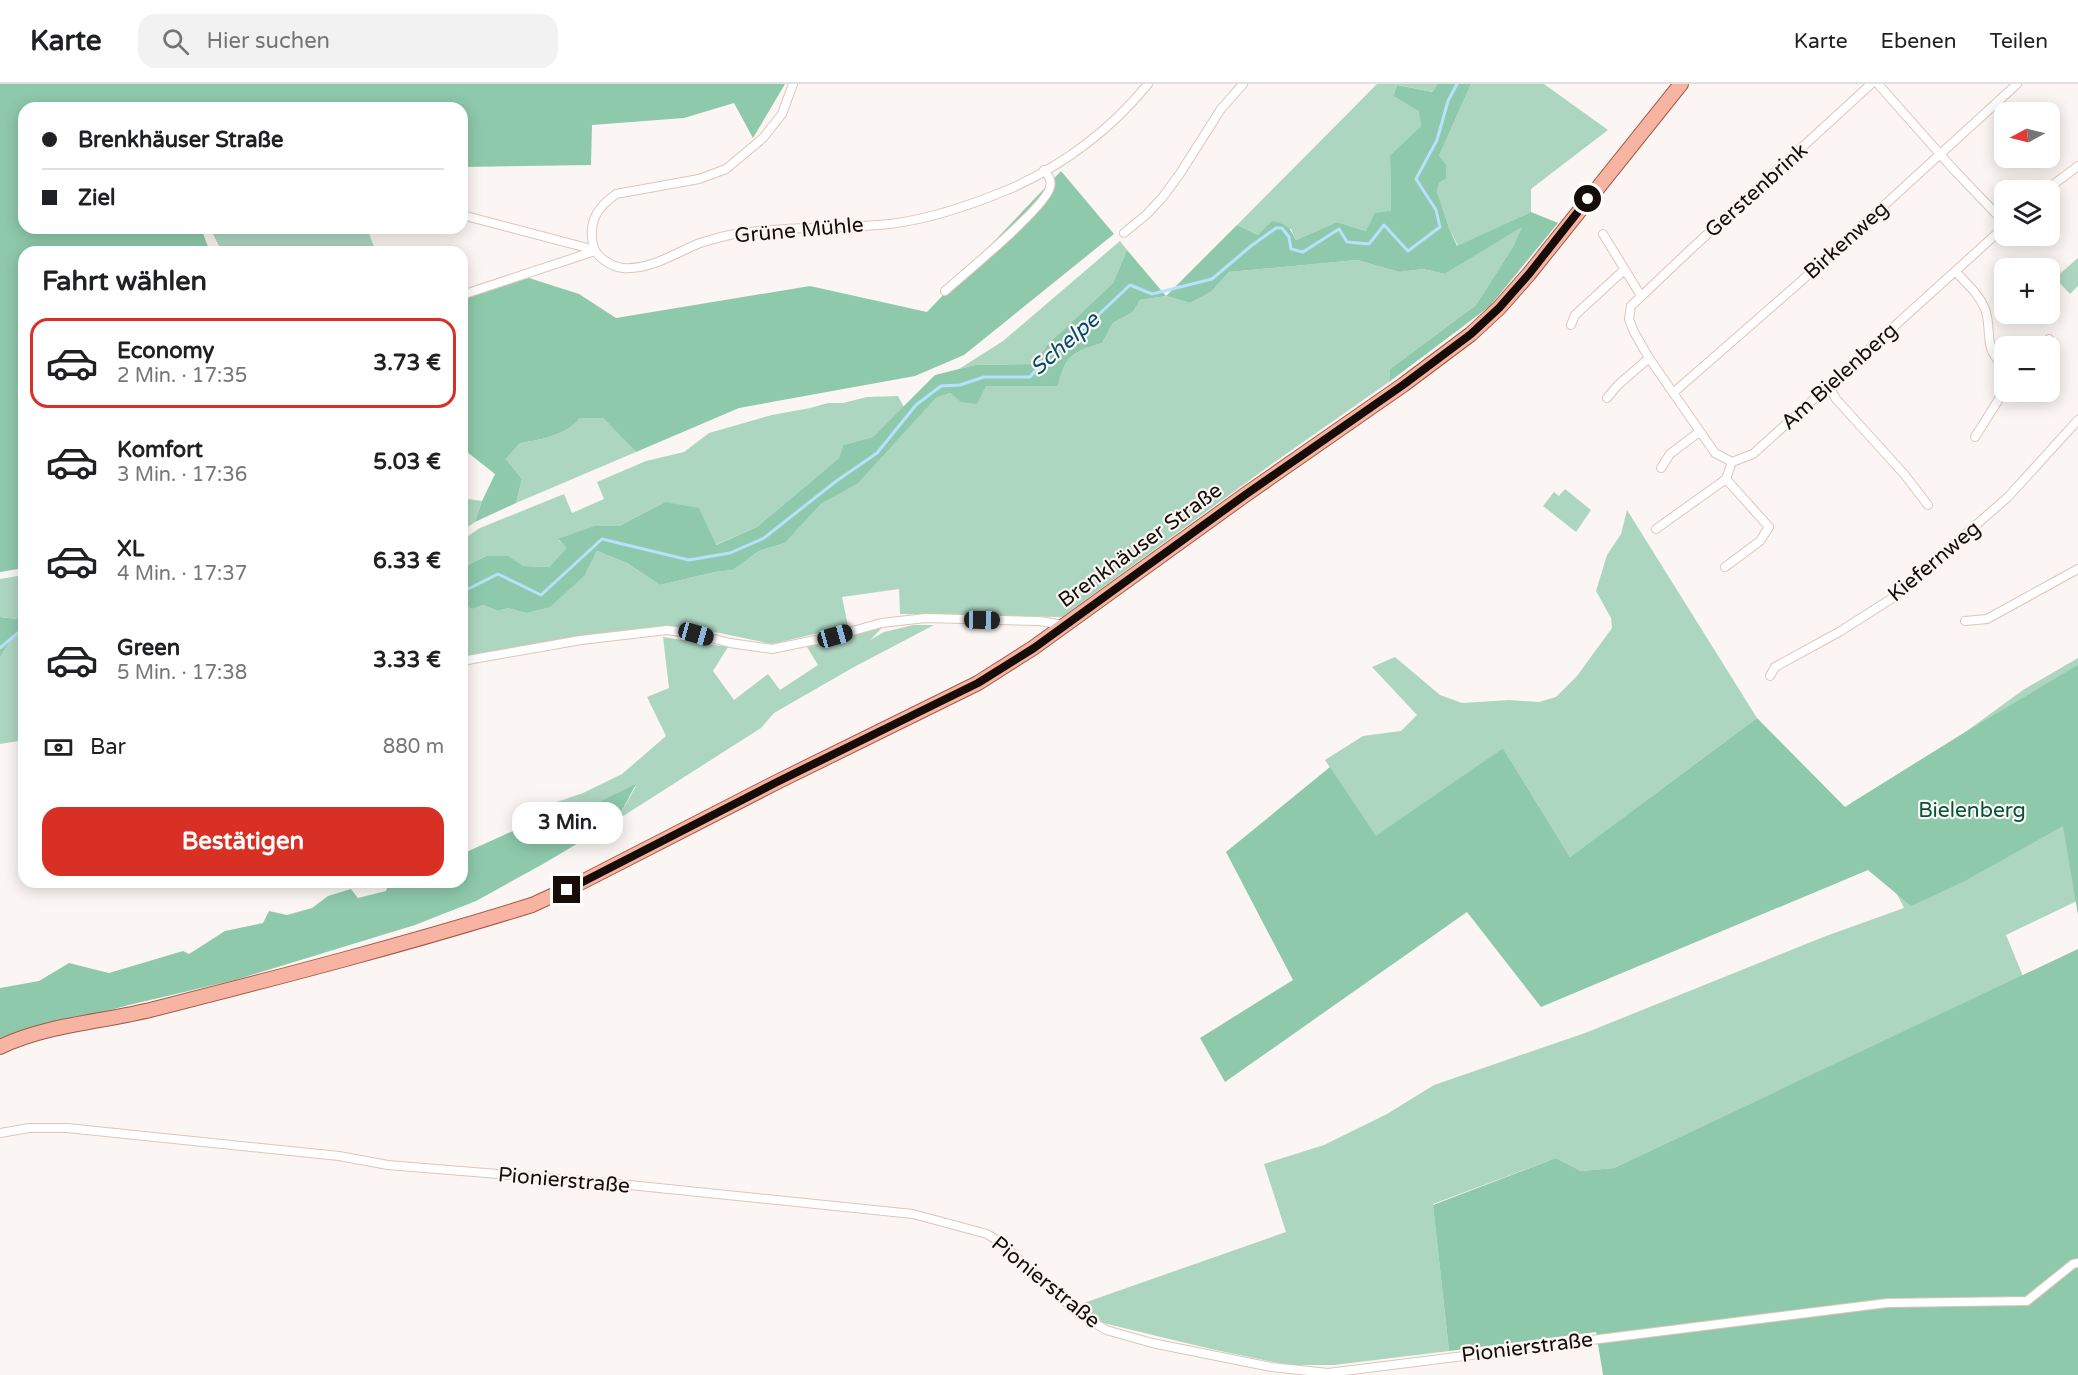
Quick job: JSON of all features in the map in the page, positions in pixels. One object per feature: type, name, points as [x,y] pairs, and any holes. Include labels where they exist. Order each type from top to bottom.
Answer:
[{"type":"main road","name":"Brenkhäuser Straße","points":[[1065,625],[1403,385],[1471,334],[1499,308],[1529,274],[1681,84]]},
{"type":"main road","points":[[0,1047],[19,1037],[147,1011],[218,993],[532,905],[978,683],[1034,648],[1065,625]]},
{"type":"street","points":[[595,250],[590,229],[595,216],[608,200],[616,194],[699,179],[726,169],[763,138],[782,114],[793,84]]},
{"type":"street","name":"Grüne Mühle","points":[[595,250],[606,262],[621,268],[645,266],[700,244],[740,233],[904,222],[967,205],[1013,187],[1066,158],[1113,124],[1148,84]]},
{"type":"street","points":[[1124,233],[1162,198],[1221,109],[1243,84]]},
{"type":"street","name":"Gerstenbrink","points":[[1732,462],[1715,453],[1649,358],[1629,319],[1631,306],[1871,84]]},
{"type":"street","points":[[1878,84],[1994,211]]},
{"type":"street","name":"Birkenweg","points":[[1673,393],[1784,296],[2017,84]]},
{"type":"street","points":[[2059,180],[2078,166]]},
{"type":"street","points":[[945,291],[1018,226],[1045,198],[1050,187],[1049,178],[1044,170]]},
{"type":"street","points":[[468,217],[595,250]]},
{"type":"street","points":[[1603,234],[1641,296]]},
{"type":"street","name":"Am Bielenberg","points":[[1732,462],[1753,454],[1994,236]]},
{"type":"street","points":[[468,293],[595,250]]},
{"type":"street","points":[[1571,325],[1575,315],[1624,270]]},
{"type":"street","points":[[1956,272],[1978,295],[1986,312],[1989,344],[1994,355]]},
{"type":"street","points":[[1607,398],[1618,385],[1649,358]]},
{"type":"street","points":[[1828,385],[1836,399],[1904,474],[1928,505]]},
{"type":"street","points":[[1975,437],[1997,402]]},
{"type":"street","name":"Kiefernweg","points":[[1770,676],[1775,667],[1839,632],[1891,599],[2008,497],[2078,420]]},
{"type":"street","points":[[1661,468],[1670,454],[1699,432]]},
{"type":"street","points":[[1656,529],[1726,479],[1732,462]]},
{"type":"street","points":[[1725,567],[1760,541],[1769,528],[1726,479]]},
{"type":"street","points":[[1965,621],[1987,619],[2078,569]]},
{"type":"street","name":"Brenkhäuser Straße","points":[[468,660],[581,640],[667,630],[772,649],[835,636],[881,623],[926,618],[1039,621],[1065,625]]},
{"type":"street","name":"Pionierstraße","points":[[0,1133],[29,1128],[67,1128],[339,1156],[388,1165],[620,1184],[913,1214],[987,1234],[1001,1243],[1078,1314],[1106,1330],[1200,1353],[1271,1367],[1318,1372],[1887,1303],[2027,1300],[2073,1264],[2078,1263]]},
{"type":"green space","points":[[0,84],[785,84],[753,138],[734,103],[684,118],[592,125],[591,165],[468,167],[468,102],[18,102],[18,234],[203,234],[208,246],[18,246],[18,569],[0,572]]},
{"type":"green space","points":[[1377,84],[1437,84],[1434,92],[1397,85],[1393,96],[1420,111],[1421,126],[1390,155],[1391,211],[1366,231],[1337,222],[1296,240],[1291,229],[1258,235],[1237,225]]},
{"type":"green space","points":[[1437,84],[1471,84],[1439,156],[1446,165],[1446,178],[1440,182],[1437,191],[1457,246],[1531,212],[1558,223],[1490,306],[1389,382],[1390,369],[1476,305],[1514,245],[1522,227],[1445,274],[1423,269],[1399,272],[1357,260],[1229,272],[1211,292],[1190,303],[1166,296],[1237,225],[1258,235],[1272,221],[1277,222],[1287,227],[1296,240],[1337,222],[1366,231],[1375,213],[1391,211],[1390,155],[1421,126],[1419,111],[1393,96],[1397,85],[1433,92]]},
{"type":"green space","points":[[1471,84],[1544,84],[1608,130],[1531,189],[1531,212],[1458,246],[1449,228],[1437,191],[1440,182],[1439,156]]},
{"type":"green space","points":[[1061,171],[1114,234],[964,355],[915,376],[739,408],[636,452],[603,418],[580,418],[561,433],[520,443],[506,459],[522,479],[516,503],[475,522],[495,474],[468,453],[468,296],[529,278],[579,294],[616,318],[810,286],[927,312]]},
{"type":"green space","points":[[1523,226],[1514,245],[1476,305],[1390,369],[1389,382],[1269,466],[1062,617],[900,614],[899,589],[842,597],[848,626],[772,644],[705,630],[667,628],[468,657],[468,607],[473,609],[483,605],[498,611],[508,608],[526,613],[585,575],[597,551],[627,563],[660,585],[733,570],[759,551],[785,543],[821,504],[858,482],[936,398],[950,393],[962,402],[986,386],[1058,386],[1064,368],[1071,357],[1083,349],[1102,343],[1113,323],[1133,312],[1140,300],[1166,296],[1190,303],[1211,292],[1229,272],[1357,260],[1399,272],[1423,269],[1445,274]]},
{"type":"green space","points":[[213,234],[369,234],[374,246],[219,246]]},
{"type":"green space","points":[[1120,241],[1127,250],[1113,283],[1047,345],[1035,364],[975,365],[959,369],[1003,341]]},
{"type":"green space","points":[[1127,250],[1166,296],[1140,300],[1133,312],[1113,323],[1102,343],[1083,349],[1071,357],[1064,368],[1058,386],[986,386],[977,404],[961,402],[950,393],[936,398],[858,483],[821,504],[785,543],[759,551],[733,570],[660,585],[627,563],[597,551],[585,575],[550,607],[526,613],[508,608],[498,611],[483,605],[473,609],[468,607],[468,565],[486,556],[508,556],[523,566],[549,567],[567,548],[558,539],[594,526],[619,526],[665,502],[699,508],[716,545],[757,527],[839,458],[843,445],[873,437],[935,375],[975,365],[1035,364],[1047,345],[1113,283]]},
{"type":"green space","points":[[2078,258],[2078,286],[2070,294],[2060,283],[2060,274]]},
{"type":"green space","points":[[898,396],[904,407],[873,437],[843,445],[839,458],[757,527],[715,545],[665,502],[619,526],[594,526],[558,540],[568,548],[549,567],[523,566],[486,556],[468,565],[468,536],[480,528],[564,494],[572,513],[604,499],[597,482],[646,461],[684,452],[709,433],[772,415],[867,397]]},
{"type":"green space","points":[[580,418],[603,418],[636,452],[516,503],[522,479],[506,459],[520,443],[561,433]]},
{"type":"green space","points":[[1565,489],[1591,510],[1576,532],[1543,506],[1554,492],[1559,496]]},
{"type":"green space","points":[[468,499],[482,501],[475,522],[468,527]]},
{"type":"green space","points":[[1627,510],[1757,718],[1570,857],[1503,748],[1376,837],[1325,760],[1363,736],[1401,731],[1417,715],[1372,667],[1395,657],[1440,695],[1462,703],[1509,700],[1539,702],[1556,697],[1577,676],[1612,628],[1611,618],[1596,591],[1607,555],[1621,534]]},
{"type":"green space","points":[[18,576],[18,619],[0,617],[0,579]]},
{"type":"green space","points":[[0,617],[17,619],[18,636],[14,635],[0,657]]},
{"type":"green space","points":[[913,625],[934,625],[774,713],[761,728],[617,820],[636,786],[542,834],[551,804],[583,793],[622,774],[666,736],[647,697],[669,688],[663,637],[728,647],[713,671],[734,700],[768,674],[780,690],[818,665],[807,647],[882,628],[870,640],[884,632]]},
{"type":"green space","points":[[14,635],[18,636],[18,741],[0,744],[0,657]]},
{"type":"green space","name":"Bielenberg","points":[[2078,658],[2078,880],[2065,834],[2077,901],[2006,935],[2023,976],[1614,1168],[1581,1171],[1556,1158],[1433,1204],[1449,1351],[1334,1365],[1288,1365],[1103,1323],[1078,1305],[1286,1232],[1264,1164],[1324,1145],[1387,1114],[1434,1085],[1585,1033],[1826,936],[1904,908],[1851,803],[1964,733],[2023,690]]},
{"type":"green space","name":"Bielenberg","points":[[2078,665],[2078,915],[2063,826],[1963,882],[1911,906],[1868,870],[1541,1007],[1467,912],[1225,1082],[1200,1038],[1293,980],[1226,852],[1330,767],[1376,836],[1503,748],[1570,857],[1757,718],[1845,807]]},
{"type":"green space","points":[[636,784],[617,820],[476,901],[415,925],[235,980],[40,1029],[0,1052],[0,988],[39,981],[69,963],[109,973],[183,951],[189,954],[225,931],[263,923],[269,911],[287,915],[312,908],[328,896],[351,889],[358,898],[386,891],[387,888],[468,888],[468,851],[513,831],[519,812],[551,804],[543,833]]},
{"type":"green space","points":[[2078,949],[2078,1375],[1603,1375],[1596,1332],[1449,1351],[1433,1205],[1556,1158],[1581,1171],[1614,1168]]},
{"type":"waterway","name":"Schelpe","points":[[468,589],[498,574],[541,595],[602,539],[689,560],[730,553],[764,538],[835,482],[877,453],[916,405],[941,386],[960,385],[984,377],[1030,377],[1054,349],[1092,321],[1130,285],[1152,294],[1212,279],[1276,228],[1282,228],[1289,237],[1291,249],[1303,252],[1339,229],[1347,242],[1369,244],[1384,225],[1408,251],[1440,227],[1436,210],[1416,179],[1437,140],[1448,101],[1457,84]]},
{"type":"waterway","name":"Schelpe","points":[[0,648],[18,633]]},
{"type":"route","points":[[567,890],[777,782],[978,683],[1034,648],[1471,334],[1499,308],[1529,274],[1588,199]]}]
